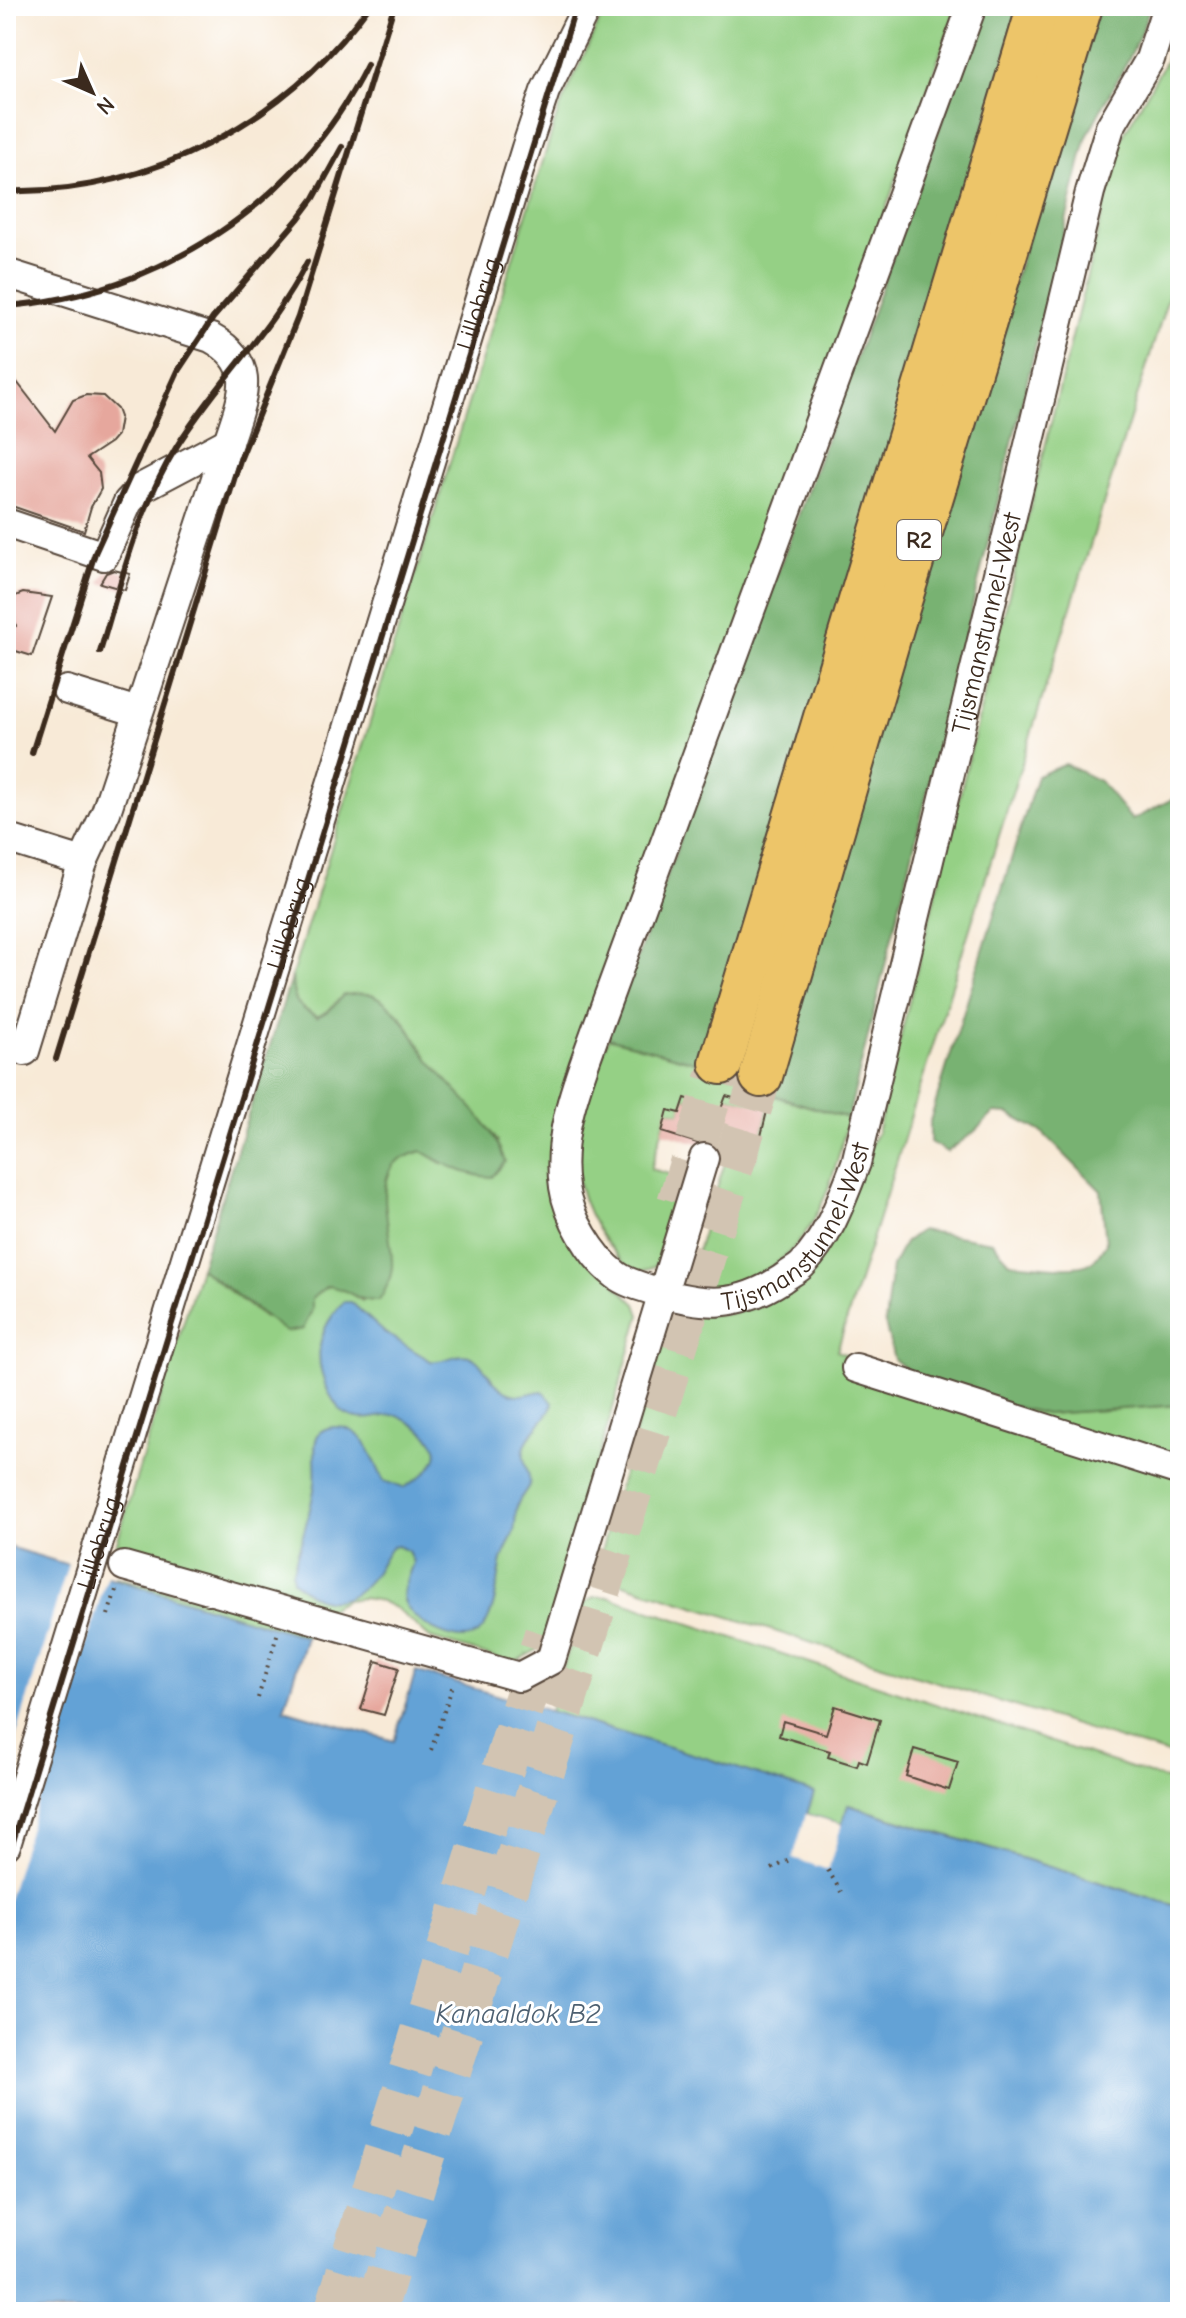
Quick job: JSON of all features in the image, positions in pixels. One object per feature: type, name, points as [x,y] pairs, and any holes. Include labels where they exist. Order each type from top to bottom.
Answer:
[{"type":"highway","name":"R2","points":[[721,1063],[1039,6]]},
{"type":"highway","name":"R2","points":[[761,1076],[894,621],[1081,6]]},
{"type":"street","name":"Lillobrug","points":[[6,1845],[538,110],[587,6]]},
{"type":"street","name":"Tijsmanstunnel-West","points":[[972,6],[597,1028],[563,1137],[564,1187],[584,1240],[616,1275],[685,1300],[722,1303],[760,1293],[801,1266],[832,1223],[856,1163],[1090,192],[1110,127],[1150,59],[1167,6]]},
{"type":"street","points":[[6,273],[194,332],[223,345],[236,358],[244,380],[228,442],[106,812],[83,862],[25,1051]]},
{"type":"street","points":[[6,523],[104,556],[124,510],[141,488],[228,442]]},
{"type":"street","points":[[67,690],[138,712]]},
{"type":"street","points":[[6,838],[83,862]]},
{"type":"street","points":[[124,1566],[519,1677],[551,1660],[704,1158]]},
{"type":"street","points":[[856,1368],[1180,1471]]},
{"type":"path","points":[[258,1698],[284,1611]]},
{"type":"path","points":[[431,1750],[461,1661]]},
{"type":"path","points":[[772,1869],[793,1858]]},
{"type":"path","points":[[828,1870],[841,1892]]},
{"type":"green space","points":[[606,6],[957,6],[551,1164],[617,1286],[636,1304],[640,1315],[546,1639],[535,1651],[513,1663],[430,1638],[397,1609],[381,1601],[363,1598],[346,1600],[318,1615],[113,1555],[200,1268],[264,1318],[312,1310],[312,1298],[327,1286],[340,1287],[362,1301],[392,1264],[385,1194],[392,1168],[399,1160],[422,1151],[443,1164],[498,1141],[429,1060],[401,1016],[372,994],[343,995],[318,1017],[296,1001],[292,975],[558,112]]},
{"type":"green space","points":[[984,6],[1020,6],[709,1066],[608,1038]]},
{"type":"green space","points":[[1099,6],[1150,6],[1129,58],[1086,139],[848,1118],[763,1092]]},
{"type":"green space","points":[[1180,18],[1180,260],[837,1351],[926,1386],[1046,1414],[1180,1405],[1180,1758],[611,1580],[596,1569],[662,1335],[670,1322],[677,1316],[727,1314],[761,1306],[795,1286],[877,1133],[1120,141],[1165,62]]},
{"type":"green space","points":[[1065,764],[1100,781],[1132,820],[1180,795],[1180,1405],[1046,1414],[926,1386],[894,1359],[885,1323],[892,1266],[905,1242],[921,1230],[992,1242],[1011,1263],[1052,1267],[1090,1263],[1106,1243],[1101,1191],[1042,1132],[1009,1114],[994,1113],[947,1152],[930,1142],[930,1121],[1037,776]]},
{"type":"green space","points":[[292,975],[296,1001],[317,1017],[330,1010],[343,995],[370,994],[391,1007],[429,1060],[491,1132],[505,1162],[492,1177],[464,1172],[422,1151],[399,1160],[386,1180],[392,1267],[388,1285],[379,1301],[327,1286],[312,1298],[312,1310],[303,1329],[286,1332],[200,1268]]},
{"type":"green space","points":[[608,1038],[767,1082],[764,1093],[848,1118],[820,1207],[796,1245],[779,1261],[759,1274],[729,1285],[710,1287],[687,1283],[728,1153],[755,1161],[768,1108],[727,1096],[721,1109],[686,1098],[680,1113],[668,1110],[651,1169],[688,1179],[663,1259],[648,1270],[630,1269],[607,1243],[583,1198],[576,1147],[585,1106]]},
{"type":"green space","points":[[115,1579],[309,1626],[306,1637]]},
{"type":"green space","points":[[595,1597],[608,1597],[1180,1784],[1180,1907],[849,1805],[842,1824],[806,1814],[813,1793],[550,1711],[581,1610],[585,1603]]},
{"type":"water","points":[[344,1302],[351,1302],[385,1333],[431,1361],[469,1356],[509,1393],[524,1395],[543,1391],[553,1403],[524,1449],[529,1485],[517,1506],[514,1531],[502,1561],[490,1615],[482,1630],[474,1636],[452,1637],[440,1633],[410,1611],[403,1593],[413,1562],[408,1551],[398,1546],[391,1547],[365,1586],[345,1598],[324,1600],[313,1596],[293,1580],[292,1573],[313,1495],[315,1445],[321,1431],[334,1427],[354,1432],[366,1445],[384,1481],[403,1488],[419,1478],[436,1459],[433,1442],[413,1424],[398,1415],[365,1419],[351,1416],[339,1409],[329,1393],[320,1368],[320,1345],[328,1323]]},
{"type":"water","name":"Kanaaldok B2","points":[[6,1546],[306,1637],[284,1709],[394,1741],[416,1671],[814,1793],[807,1814],[842,1824],[848,1805],[1180,1907],[1180,2312],[6,2312]]},
{"type":"pier","points":[[69,1561],[108,1573],[6,1905],[6,1770]]},
{"type":"pier","points":[[806,1814],[842,1824],[828,1870],[793,1858]]},
{"type":"building","points":[[17,382],[55,431],[73,400],[86,395],[103,396],[117,409],[120,417],[117,435],[87,458],[99,473],[101,489],[91,507],[84,531],[6,504],[6,401]]},
{"type":"building","points":[[114,570],[130,574],[125,590],[100,583],[106,573]]},
{"type":"building","points":[[23,593],[52,597],[32,656],[6,648],[6,631],[16,626],[11,603],[15,596]]},
{"type":"building","points":[[726,1096],[768,1107],[755,1161],[718,1150],[708,1142],[697,1143],[662,1132],[668,1110],[680,1113],[685,1098],[721,1109]]},
{"type":"building","points":[[376,1661],[399,1668],[384,1715],[361,1709]]},
{"type":"building","points":[[835,1706],[880,1720],[867,1763],[859,1760],[857,1766],[828,1757],[830,1751],[779,1736],[783,1721],[826,1734]]},
{"type":"building","points":[[914,1749],[958,1762],[949,1790],[906,1776]]},
{"type":"tunnel","points":[[678,1203],[721,1063]]},
{"type":"tunnel","points":[[375,2312],[761,1076]]},
{"type":"tunnel","points":[[335,2312],[545,1634]]},
{"type":"railway","points":[[6,191],[59,189],[111,180],[162,165],[210,143],[255,116],[297,84],[335,47],[369,6]]},
{"type":"railway","points":[[56,1059],[240,460],[298,317],[394,6]]},
{"type":"railway","points":[[6,1864],[576,6]]},
{"type":"railway","points":[[6,306],[63,298],[117,283],[170,261],[218,233],[263,199],[303,159],[338,115],[367,65]]},
{"type":"railway","points":[[32,753],[95,553],[178,371],[213,318],[314,198],[342,147]]},
{"type":"railway","points":[[100,652],[132,546],[163,470],[209,400],[278,310],[307,262]]}]
